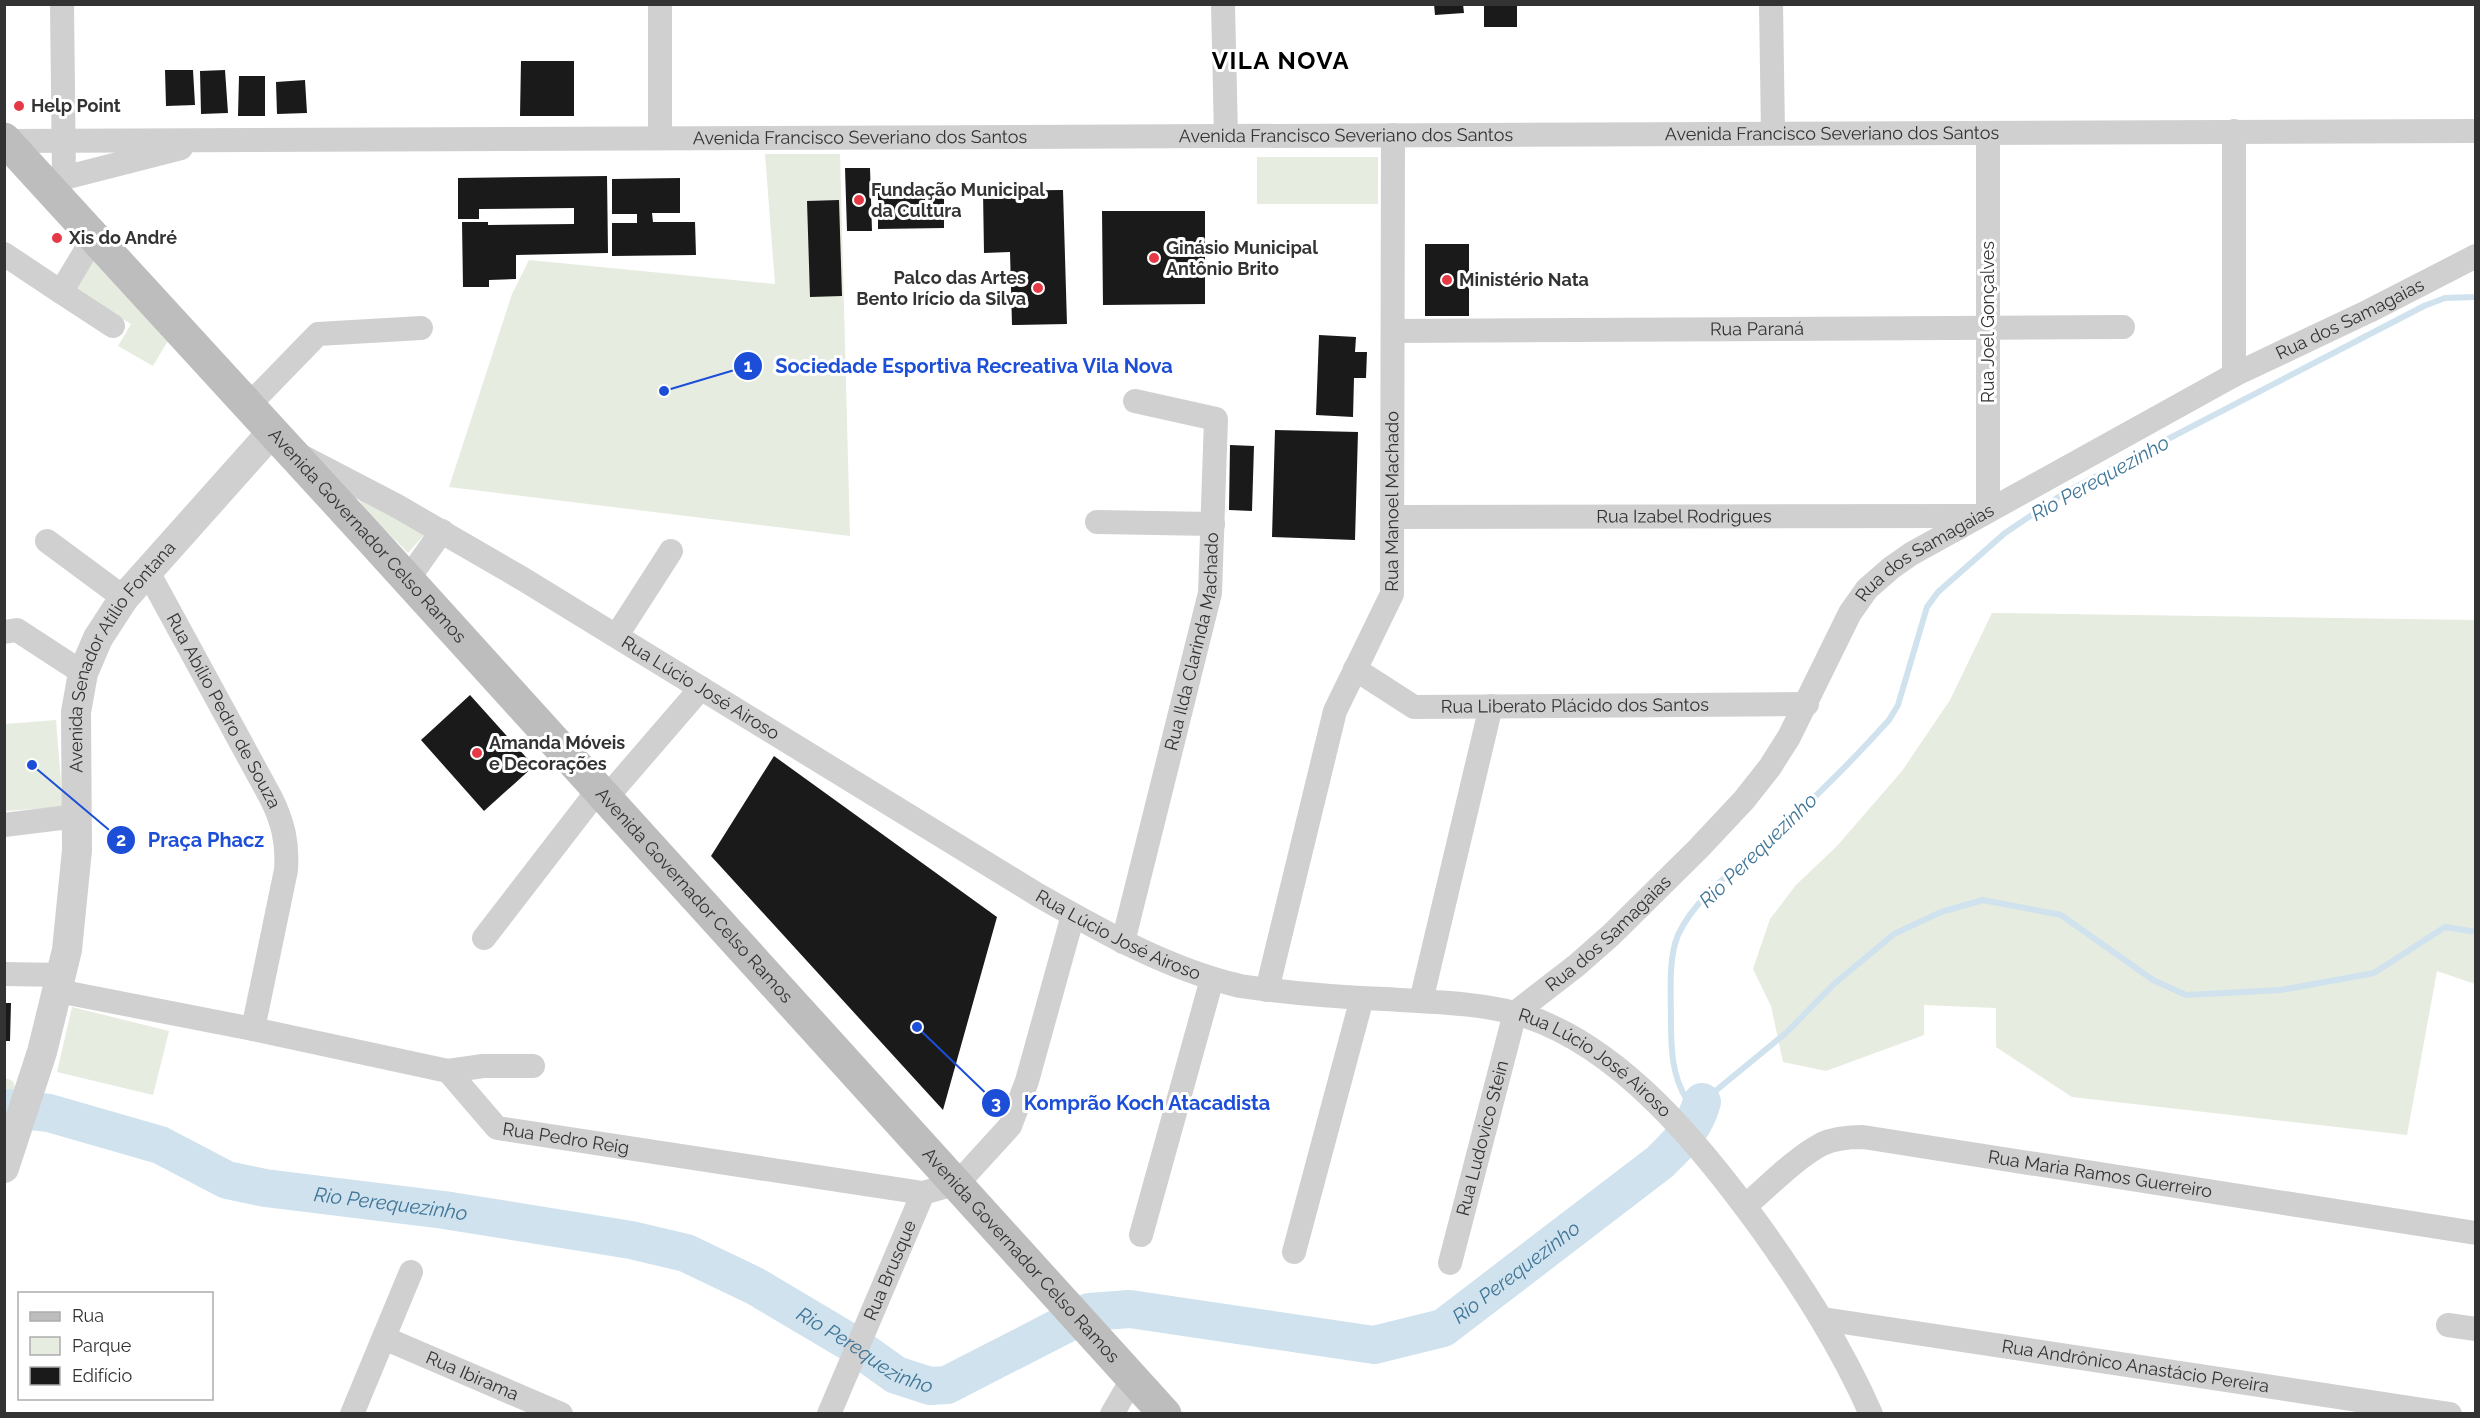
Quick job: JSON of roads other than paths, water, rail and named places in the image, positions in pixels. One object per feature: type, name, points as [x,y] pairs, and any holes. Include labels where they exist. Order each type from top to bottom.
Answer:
[{"type":"main road","name":"Avenida Governador Celso Ramos","points":[[5,140],[54,180],[94,237],[283,441],[1165,1413]]},
{"type":"street","points":[[54,180],[64,139],[62,4]]},
{"type":"street","points":[[660,4],[660,137]]},
{"type":"street","points":[[1223,4],[1226,136]]},
{"type":"street","points":[[1772,4],[1773,133]]},
{"type":"street","name":"Avenida Francisco Severiano dos Santos","points":[[5,140],[2475,130]]},
{"type":"street","points":[[2234,132],[2234,375]]},
{"type":"street","name":"Rua Joel Gonçalves","points":[[1983,513],[1988,328],[1988,133]]},
{"type":"street","name":"Rua Manoel Machado","points":[[1267,990],[1335,711],[1392,594],[1393,135]]},
{"type":"street","name":"Avenida Francisco Severiano dos Santos","points":[[54,180],[215,139]]},
{"type":"street","points":[[61,292],[94,237]]},
{"type":"street","points":[[4,254],[113,326]]},
{"type":"street","name":"Rua dos Samagaias","points":[[1515,1013],[1577,965],[1611,935],[1744,800],[1790,737],[1850,613],[1867,589],[1891,567],[1983,513],[2234,375],[2379,306],[2475,256]]},
{"type":"street","name":"Rua Paraná","points":[[1393,331],[2123,327]]},
{"type":"street","points":[[249,405],[318,334],[421,328]]},
{"type":"street","name":"Rua Ilda Clarinda Machado","points":[[1123,942],[1210,593],[1216,419],[1135,401]]},
{"type":"street","name":"Rua Lúcio José Airoso","points":[[283,441],[442,531],[1073,915],[1123,942],[1212,979],[1267,990],[1421,1001],[1515,1013],[1545,1024],[1595,1052],[1676,1120],[1745,1206],[1823,1319],[1850,1367],[1871,1413]]},
{"type":"street","name":"Avenida Senador Atílio Fontana","points":[[4,1168],[32,1087],[60,983],[74,883],[77,816],[76,712],[83,673],[98,638],[124,598],[283,441]]},
{"type":"street","name":"Rua Izabel Rodrigues","points":[[1392,517],[1983,513]]},
{"type":"street","points":[[1097,522],[1213,524]]},
{"type":"street","points":[[408,579],[442,531]]},
{"type":"street","points":[[47,541],[124,598]]},
{"type":"street","points":[[616,635],[671,551]]},
{"type":"street","name":"Rua Abílio Pedro de Souza","points":[[148,572],[271,798],[284,831],[287,850],[286,870],[254,1029]]},
{"type":"street","points":[[4,632],[17,630],[83,673]]},
{"type":"street","name":"Rua Liberato Plácido dos Santos","points":[[1355,669],[1414,707],[1806,704]]},
{"type":"street","points":[[484,938],[603,793],[701,688]]},
{"type":"street","points":[[1421,1001],[1491,706]]},
{"type":"street","points":[[4,825],[77,816]]},
{"type":"street","points":[[958,1183],[996,1144],[1010,1126],[1020,1105],[1073,915]]},
{"type":"street","points":[[4,974],[60,983],[254,1029],[448,1071],[483,1066],[533,1066]]},
{"type":"street","points":[[1142,1235],[1212,979]]},
{"type":"street","points":[[1294,1252],[1362,998]]},
{"type":"street","name":"Rua Ludovico Stein","points":[[1450,1263],[1515,1013]]},
{"type":"street","name":"Rua Pedro Reig","points":[[448,1071],[497,1128],[923,1192],[958,1183]]},
{"type":"street","name":"Rua Maria Ramos Guerreiro","points":[[1745,1206],[1805,1156],[1823,1144],[1843,1137],[1863,1137],[2475,1233]]},
{"type":"street","name":"Rua Brusque","points":[[829,1413],[923,1192]]},
{"type":"street","points":[[352,1413],[411,1272]]},
{"type":"street","name":"Rua Andrônico Anastácio Pereira","points":[[1823,1319],[2450,1413]]},
{"type":"street","points":[[2448,1324],[2475,1329]]},
{"type":"street","name":"Rua Ibirama","points":[[384,1338],[561,1413]]},
{"type":"street","points":[[1112,1413],[1133,1378]]},
{"type":"waterway","name":"Rio Perequezinho","points":[[2476,297],[2445,298],[2424,306],[2066,492],[2005,533],[1938,592],[1927,607],[1898,705],[1889,720],[1805,806],[1722,880],[1686,920],[1675,944],[1671,966],[1673,1062],[1678,1082],[1687,1100],[1702,1102],[1786,1033],[1834,984],[1894,934],[1941,912],[1983,900],[2061,915],[2153,980],[2186,995],[2281,990],[2374,973],[2445,927],[2476,932]]},
{"type":"waterway","name":"Rio Perequezinho","points":[[4,1108],[49,1113],[160,1145],[227,1180],[265,1188],[444,1210],[631,1240],[686,1253],[755,1286],[851,1343],[896,1375],[930,1386],[947,1385],[1089,1312],[1130,1309],[1374,1345],[1443,1328],[1660,1162],[1690,1128],[1702,1102]]},
{"type":"place","name":"Help Point","points":[[19,106]]},
{"type":"place","name":"Fundação Municipal da Cultura","points":[[859,200]]},
{"type":"place","name":"Xis do André","points":[[57,238]]},
{"type":"place","name":"Ginásio Municipal Antônio Brito","points":[[1154,258]]},
{"type":"place","name":"Ministério Nata","points":[[1447,280]]},
{"type":"place","name":"Palco das Artes Bento Irício da Silva","points":[[1038,288]]},
{"type":"place","name":"Sociedade Esportiva Recreativa Vila Nova","points":[[664,391]]},
{"type":"place","name":"Amanda Móveis e Decorações","points":[[477,753]]},
{"type":"place","name":"Praça Phacz","points":[[32,765]]},
{"type":"place","name":"Komprão Koch Atacadista","points":[[917,1027]]},
{"type":"district","name":"VILA NOVA","points":[[1281,61]]}]
